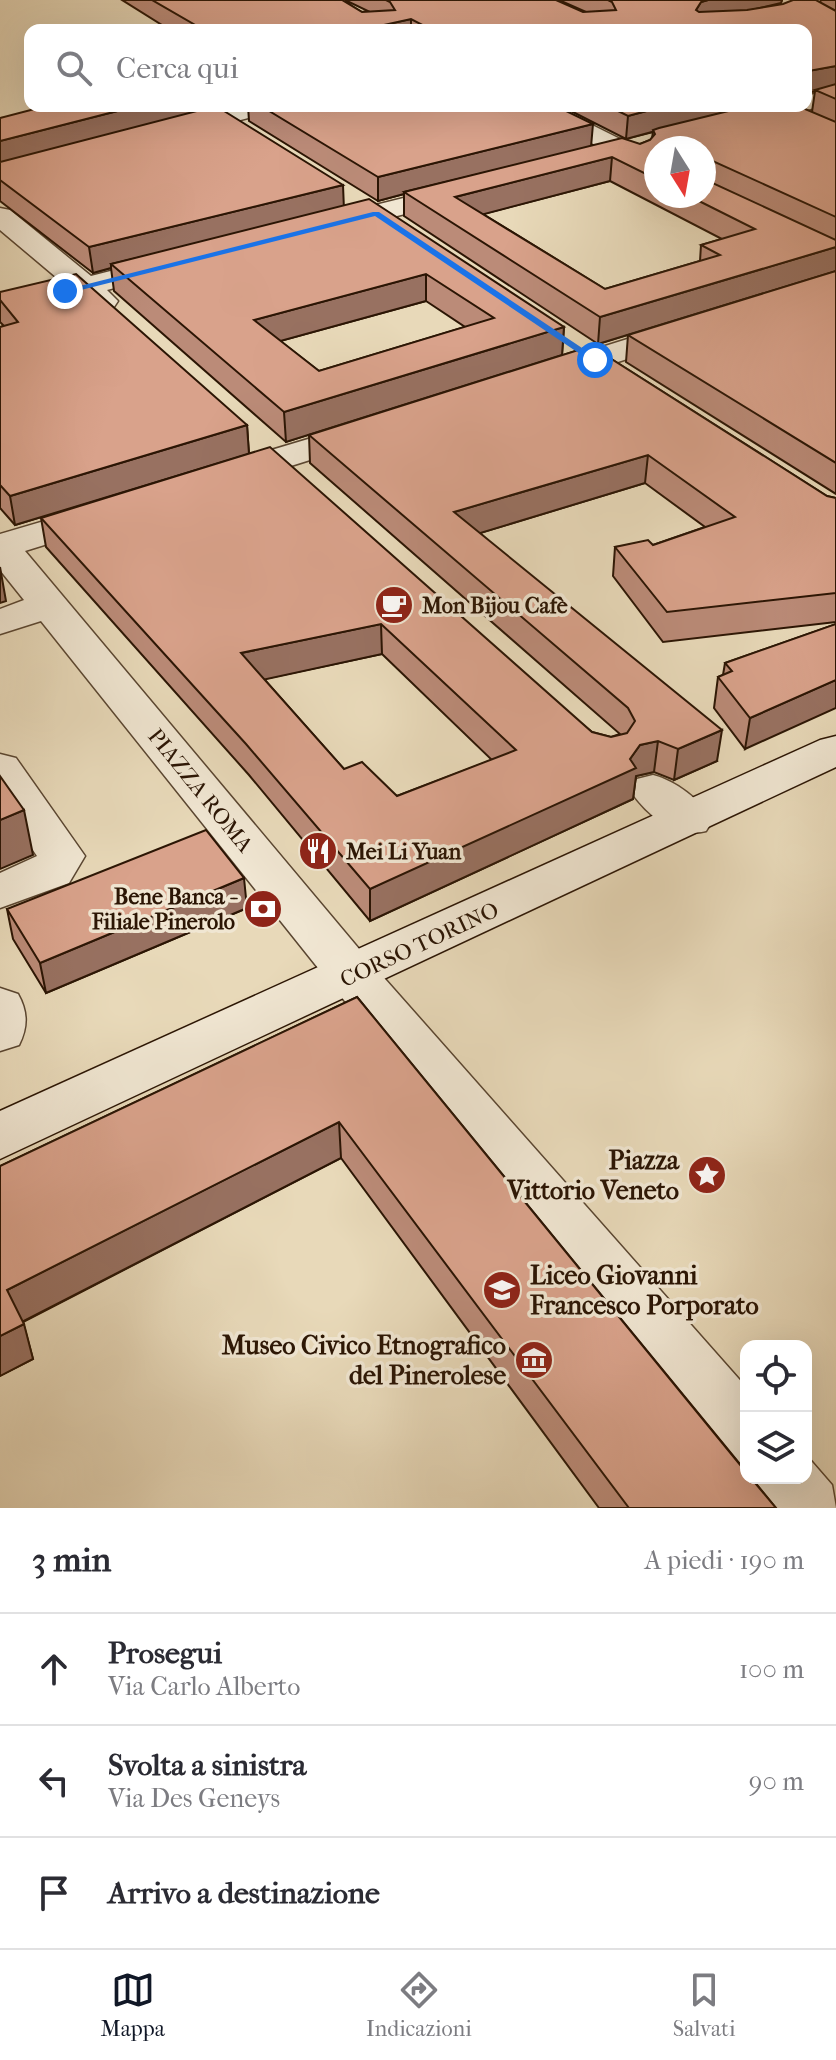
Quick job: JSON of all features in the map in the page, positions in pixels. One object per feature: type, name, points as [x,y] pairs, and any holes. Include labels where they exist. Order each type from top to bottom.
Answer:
[{"type":"street","points":[[812,105],[836,96]]},
{"type":"street","points":[[146,139],[241,112]]},
{"type":"street","points":[[547,112],[644,161]]},
{"type":"street","points":[[221,117],[249,134]]},
{"type":"street","points":[[580,162],[644,145]]},
{"type":"street","points":[[297,233],[493,184]]},
{"type":"street","points":[[338,190],[400,229]]},
{"type":"street","points":[[0,216],[131,326]]},
{"type":"street","points":[[0,308],[190,260]]},
{"type":"street","points":[[517,384],[582,351],[717,320]]},
{"type":"street","points":[[582,351],[630,382]]},
{"type":"street","points":[[196,485],[268,447],[400,421]]},
{"type":"street","points":[[268,447],[310,485]]},
{"type":"street","points":[[0,546],[136,504]]},
{"type":"street","name":"PIAZZA ROMA","points":[[0,546],[352,975]]},
{"type":"street","points":[[0,622],[49,605]]},
{"type":"street","name":"CORSO TORINO","points":[[0,1136],[352,975],[672,805],[836,750]]},
{"type":"street","points":[[0,768],[61,856],[52,871],[0,891]]},
{"type":"street","points":[[352,975],[740,1428]]},
{"type":"street","points":[[788,1484],[808,1508]]},
{"type":"building","points":[[152,0],[342,0],[362,12],[395,10],[386,0],[556,0],[583,12],[616,10],[608,0],[708,0],[701,2],[696,10],[699,12],[747,10],[793,0],[816,0],[836,11],[836,66],[812,70],[812,24],[421,24],[411,19],[388,24],[194,24]]},
{"type":"building","points":[[836,84],[836,99],[815,90]]},
{"type":"building","points":[[24,112],[114,112],[0,141],[0,118]]},
{"type":"building","points":[[193,112],[226,112],[343,185],[89,247],[0,180],[0,162]]},
{"type":"building","points":[[271,112],[568,112],[593,124],[378,177]]},
{"type":"building","points":[[620,112],[643,112],[628,116]]},
{"type":"building","points":[[725,112],[812,112],[836,122],[836,217],[716,162],[716,136],[653,136],[653,130]]},
{"type":"building","points":[[622,138],[644,142],[644,173],[612,157],[455,197],[605,289],[720,255],[701,245],[755,229],[713,208],[716,208],[716,185],[836,240],[836,247],[600,317],[404,192]]},
{"type":"building","points":[[369,199],[564,327],[284,412],[111,264]],"holes":[[[426,274],[494,318],[319,371],[254,320]]]},
{"type":"building","points":[[836,271],[836,463],[628,335]]},
{"type":"building","points":[[76,274],[247,425],[10,496],[0,485],[0,327],[18,322],[0,300],[0,292]]},
{"type":"building","points":[[591,346],[827,496],[836,498],[836,593],[667,612],[615,547],[648,540],[653,545],[735,517],[648,455],[454,512],[722,730],[678,749],[658,741],[640,745],[630,759],[636,768],[370,889],[246,744],[41,518],[270,447],[592,732],[611,737],[627,733],[635,721],[628,708],[309,435]],"holes":[[[381,624],[516,750],[397,796],[362,762],[344,769],[241,653]]]},
{"type":"building","points":[[836,624],[836,680],[750,718],[718,677],[732,671],[725,663]]},
{"type":"building","points":[[0,776],[24,810],[0,820]]},
{"type":"building","points":[[206,830],[244,878],[40,963],[7,909]]},
{"type":"building","points":[[357,997],[740,1465],[740,1484],[756,1484],[776,1508],[629,1508],[339,1122],[7,1290],[24,1324],[0,1336],[0,1166]]},
{"type":"place","name":"Mon Bijou Cafè","points":[[394,605]]},
{"type":"place","name":"Mei Li Yuan","points":[[318,851]]},
{"type":"place","name":"Bene Banca - Filiale Pinerolo","points":[[263,909]]},
{"type":"place","name":"Piazza Vittorio Veneto","points":[[707,1175]]},
{"type":"place","name":"Liceo Giovanni Francesco Porporato","points":[[502,1290]]},
{"type":"place","name":"Museo Civico Etnografico del Pinerolese","points":[[534,1360]]},
{"type":"route","points":[[65,291],[376,214],[595,360]]}]
